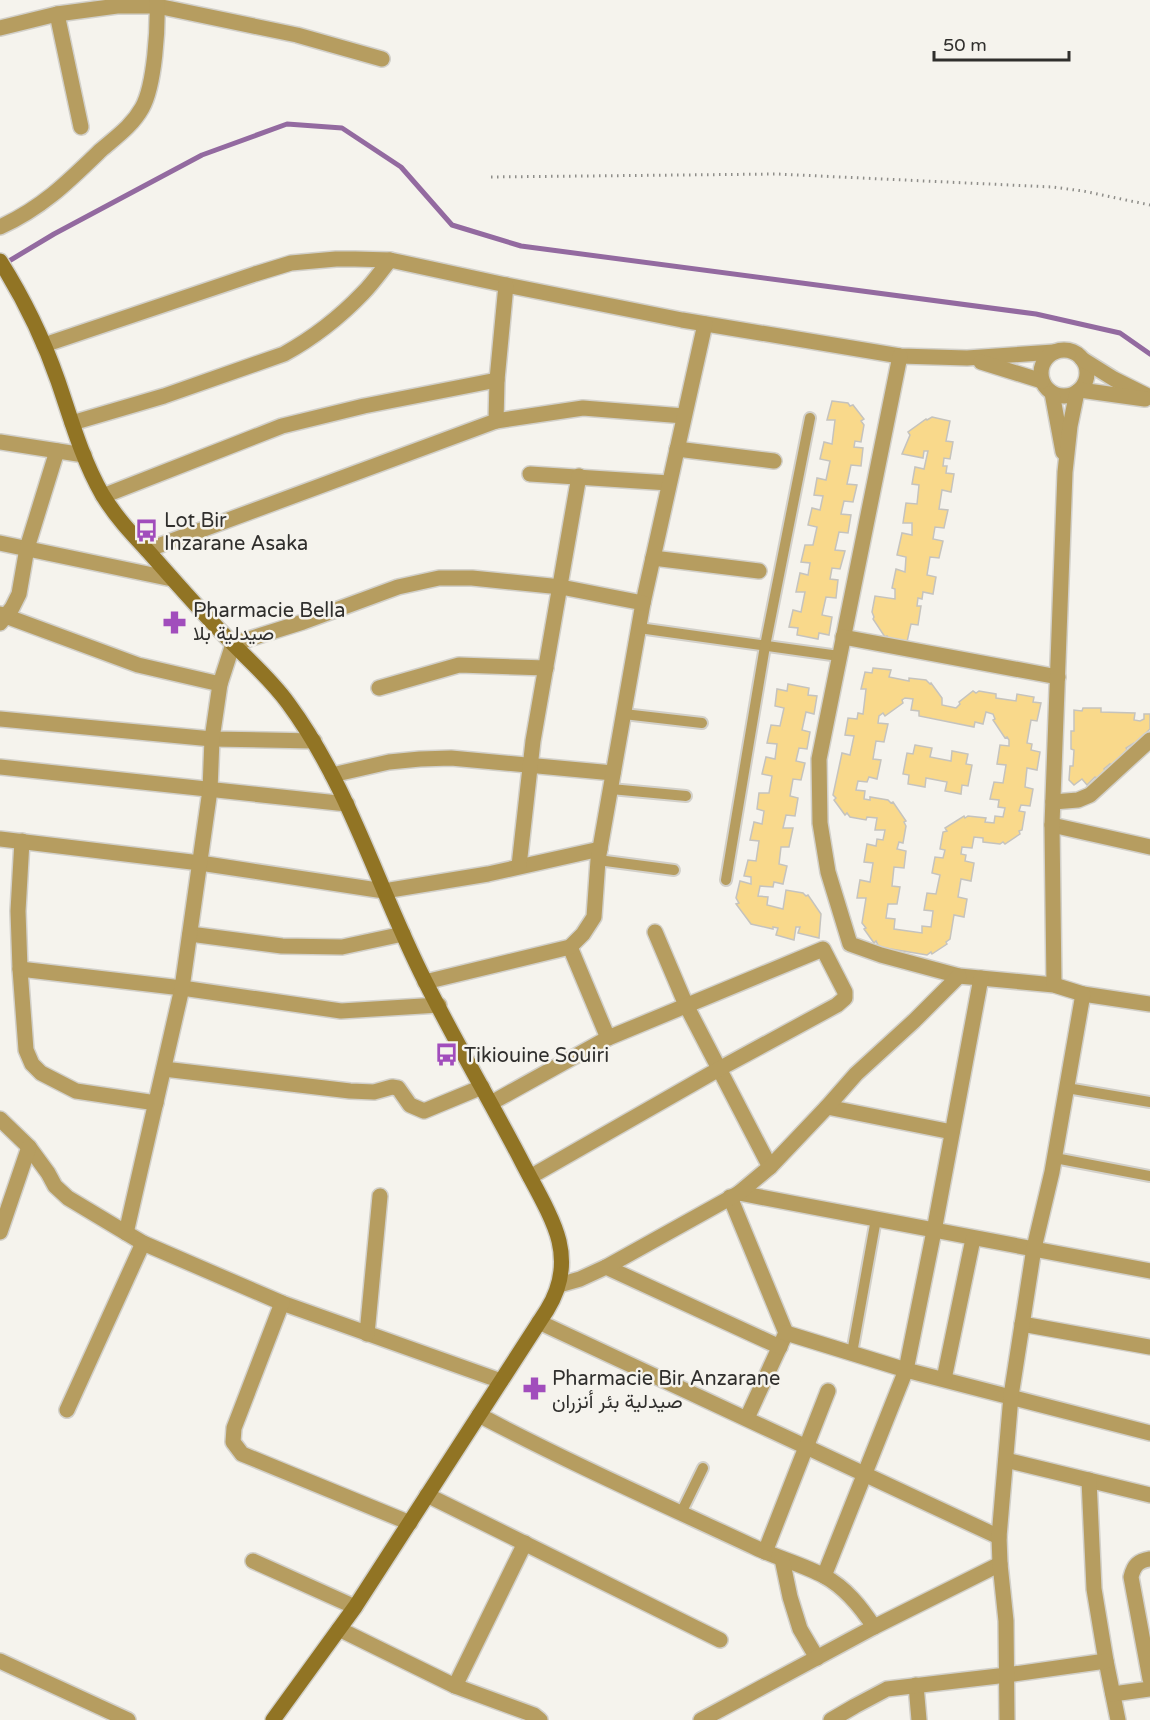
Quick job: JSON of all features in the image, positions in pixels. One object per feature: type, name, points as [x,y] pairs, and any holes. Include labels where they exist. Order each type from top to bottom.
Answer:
[{"type":"street","points":[[0,227],[50,198],[128,127],[143,107],[154,66],[157,3]]},
{"type":"street","points":[[0,28],[57,14],[157,3],[297,34],[382,59]]},
{"type":"street","points":[[57,14],[81,128]]},
{"type":"street","points":[[44,345],[291,263],[336,259],[390,260],[705,324],[900,356],[967,358],[1069,350],[1114,379],[1150,398]]},
{"type":"street","points":[[72,423],[164,396],[284,354],[316,334],[342,312],[363,292],[390,260]]},
{"type":"street","points":[[0,261],[17,288],[44,345],[84,455],[103,496],[131,533],[172,579],[285,699],[314,741],[347,804],[425,982],[530,1177],[558,1237],[562,1253],[562,1269],[554,1299],[355,1607],[273,1720]]},
{"type":"street","points":[[496,421],[497,380],[506,285]]},
{"type":"street","points":[[425,982],[570,947],[583,934],[594,917],[599,855],[643,603],[705,324]]},
{"type":"street","points":[[1054,352],[1047,357],[1041,372],[1062,446],[1065,472]]},
{"type":"street","points":[[850,944],[828,872],[820,823],[819,759],[900,356]]},
{"type":"street","points":[[967,358],[1047,387],[1060,396],[1069,396],[1085,383],[1086,366],[1082,359]]},
{"type":"street","points":[[103,496],[282,426],[364,406],[497,380]]},
{"type":"street","points":[[1078,391],[1150,398]]},
{"type":"street","points":[[1054,985],[1052,825],[1065,472],[1070,426],[1078,391]]},
{"type":"street","points":[[147,550],[496,421],[582,408],[684,417]]},
{"type":"street","points":[[0,442],[84,455]]},
{"type":"street","points":[[676,449],[774,461]]},
{"type":"street","points":[[57,451],[27,548],[19,594],[12,608],[2,618],[138,665],[220,684]]},
{"type":"street","points":[[530,474],[669,483]]},
{"type":"street","points":[[519,867],[530,765],[579,476]]},
{"type":"street","points":[[0,543],[172,579]]},
{"type":"street","points":[[653,558],[759,571]]},
{"type":"street","points":[[233,644],[303,622],[398,587],[439,578],[472,578],[561,587],[643,603]]},
{"type":"street","points":[[843,638],[1058,677]]},
{"type":"street","points":[[126,1233],[183,988],[210,790],[212,739],[220,684],[233,644]]},
{"type":"street","points":[[378,688],[459,665],[546,668]]},
{"type":"street","points":[[0,719],[212,739],[314,741]]},
{"type":"street","points":[[1053,802],[1078,800],[1090,795],[1150,740]]},
{"type":"street","points":[[332,775],[389,762],[452,758],[613,773]]},
{"type":"street","points":[[0,767],[347,804]]},
{"type":"street","points":[[1052,825],[1150,848]]},
{"type":"street","points":[[0,839],[200,863],[384,891],[599,855]]},
{"type":"street","points":[[22,841],[18,911],[20,969],[26,1050],[32,1064],[41,1073],[76,1090],[156,1102]]},
{"type":"street","points":[[655,932],[687,1005],[770,1167]]},
{"type":"street","points":[[190,934],[282,946],[342,947],[403,934]]},
{"type":"street","points":[[491,1103],[608,1038],[823,949],[850,944],[881,955],[959,976],[1054,985],[1083,994],[1150,1004]]},
{"type":"street","points":[[570,947],[608,1038]]},
{"type":"street","points":[[530,1177],[719,1069],[837,1005],[845,998],[845,992],[823,949]]},
{"type":"street","points":[[20,969],[183,988],[341,1011],[439,1005]]},
{"type":"street","points":[[559,1286],[606,1267],[734,1195],[770,1167],[856,1074],[959,976]]},
{"type":"street","points":[[824,1576],[906,1370],[981,978]]},
{"type":"street","points":[[1007,1720],[1006,1620],[999,1537],[1011,1396],[1034,1248],[1055,1158],[1083,994]]},
{"type":"street","points":[[164,1069],[350,1091],[375,1092],[392,1087],[398,1088],[410,1105],[424,1111],[482,1087]]},
{"type":"street","points":[[827,1107],[952,1132]]},
{"type":"street","points":[[0,1119],[29,1148],[55,1186],[68,1198],[143,1243],[282,1303],[501,1382]]},
{"type":"street","points":[[0,1232],[29,1148]]},
{"type":"street","points":[[734,1195],[1150,1271]]},
{"type":"street","points":[[734,1195],[783,1340],[747,1418]]},
{"type":"street","points":[[367,1334],[380,1196]]},
{"type":"street","points":[[944,1379],[973,1239]]},
{"type":"street","points":[[67,1410],[143,1243]]},
{"type":"street","points":[[606,1267],[783,1340],[852,1353],[906,1370],[1150,1432]]},
{"type":"street","points":[[282,1303],[234,1428],[233,1442],[242,1454],[410,1523]]},
{"type":"street","points":[[539,1322],[999,1537]]},
{"type":"street","points":[[1022,1324],[1150,1347]]},
{"type":"street","points":[[765,1552],[828,1391]]},
{"type":"street","points":[[479,1415],[529,1442],[681,1513],[765,1552],[824,1576],[859,1605],[874,1627]]},
{"type":"street","points":[[1006,1460],[1150,1495]]},
{"type":"street","points":[[1089,1480],[1094,1589],[1118,1720]]},
{"type":"street","points":[[427,1495],[720,1640]]},
{"type":"street","points":[[454,1686],[525,1543]]},
{"type":"street","points":[[782,1559],[790,1598],[800,1629],[817,1658]]},
{"type":"street","points":[[1150,1559],[1139,1561],[1131,1576],[1142,1593],[1150,1679]]},
{"type":"street","points":[[253,1561],[355,1607]]},
{"type":"street","points":[[701,1720],[874,1627],[1000,1564]]},
{"type":"street","points":[[339,1629],[454,1686],[534,1715],[540,1720]]},
{"type":"street","points":[[0,1661],[128,1720]]},
{"type":"street","points":[[831,1720],[887,1689],[1106,1661]]},
{"type":"street","points":[[916,1685],[918,1720]]},
{"type":"street","points":[[1113,1694],[1150,1689]]},
{"type":"lane","points":[[726,880],[765,646],[810,418]]},
{"type":"lane","points":[[639,628],[838,656]]},
{"type":"lane","points":[[624,714],[702,723]]},
{"type":"lane","points":[[611,789],[686,796]]},
{"type":"lane","points":[[599,855],[674,870]]},
{"type":"lane","points":[[1067,1088],[1150,1102]]},
{"type":"lane","points":[[1055,1158],[1150,1176]]},
{"type":"lane","points":[[852,1353],[876,1220]]},
{"type":"lane","points":[[681,1513],[702,1468]]},
{"type":"path","points":[[491,177],[777,174],[1052,188],[1083,191],[1150,205]]},
{"type":"building","points":[[832,401],[853,405],[864,419],[861,421],[864,425],[861,442],[855,441],[854,447],[863,448],[861,466],[851,465],[847,484],[857,485],[853,502],[844,501],[841,514],[851,515],[848,533],[839,532],[835,550],[845,551],[840,569],[832,568],[830,579],[838,580],[836,598],[826,597],[822,615],[832,617],[829,635],[819,633],[818,639],[797,635],[798,628],[789,627],[793,610],[801,612],[805,592],[796,592],[800,573],[808,575],[810,563],[801,562],[805,545],[813,545],[817,527],[808,525],[812,508],[820,510],[823,496],[814,495],[817,478],[826,480],[830,461],[820,459],[824,442],[832,444],[835,420],[827,420]]},
{"type":"building","points":[[932,417],[950,421],[946,441],[953,442],[950,459],[944,458],[943,466],[947,466],[946,473],[954,474],[951,492],[942,490],[939,509],[948,510],[944,528],[935,527],[933,539],[943,541],[939,558],[930,557],[927,575],[936,577],[933,594],[923,592],[922,599],[918,598],[917,606],[921,606],[918,625],[911,624],[907,642],[889,640],[873,619],[875,596],[895,599],[895,589],[892,588],[896,569],[905,572],[906,557],[897,555],[902,533],[912,535],[912,523],[903,523],[906,503],[917,504],[919,485],[912,484],[915,467],[924,469],[928,451],[924,451],[923,458],[902,454],[910,435],[908,432]]},
{"type":"building","points":[[873,668],[891,670],[889,677],[909,681],[909,678],[926,680],[942,698],[942,705],[956,708],[959,702],[973,691],[996,694],[996,698],[1016,701],[1017,694],[1034,697],[1033,702],[1041,703],[1037,721],[1031,720],[1027,743],[1032,744],[1031,750],[1040,752],[1037,770],[1027,768],[1025,787],[1033,789],[1030,806],[1021,805],[1019,811],[1025,812],[1022,830],[1019,831],[1020,834],[1005,844],[1003,842],[1000,844],[983,842],[983,838],[974,837],[972,848],[962,847],[961,854],[966,855],[965,861],[974,863],[971,881],[961,879],[958,897],[967,899],[964,917],[954,915],[950,939],[946,942],[947,944],[932,954],[931,952],[927,955],[879,947],[864,929],[866,928],[862,923],[866,898],[857,898],[860,880],[870,882],[873,863],[864,862],[867,844],[876,846],[877,839],[883,840],[885,830],[875,830],[877,818],[867,817],[866,820],[850,817],[847,813],[845,815],[834,800],[836,798],[833,795],[842,753],[850,755],[854,736],[845,735],[848,718],[857,719],[858,713],[863,714],[866,689],[861,689],[865,672],[872,673]],"holes":[[[905,698],[913,699],[911,710],[919,711],[919,716],[974,727],[975,722],[983,724],[986,712],[993,714],[995,719],[993,720],[1005,738],[1009,740],[1009,746],[1000,745],[997,764],[1006,765],[1003,783],[994,782],[990,799],[999,800],[998,807],[1005,808],[1003,817],[995,816],[994,823],[985,822],[986,818],[968,816],[965,818],[964,816],[945,828],[947,831],[943,832],[940,849],[945,850],[943,858],[935,857],[932,873],[940,875],[936,894],[927,893],[924,910],[933,911],[931,927],[922,926],[922,933],[894,929],[895,919],[886,918],[888,904],[897,904],[900,887],[892,886],[894,867],[904,868],[906,851],[897,849],[899,842],[903,843],[906,826],[904,822],[906,821],[893,802],[870,797],[870,800],[864,799],[865,791],[856,790],[858,781],[867,782],[869,777],[877,779],[881,760],[873,759],[876,741],[884,742],[888,724],[878,723],[879,716],[883,713],[885,716],[903,703],[902,700]]]},
{"type":"building","points":[[788,684],[809,688],[808,695],[817,696],[814,714],[806,712],[802,730],[810,732],[807,749],[799,748],[796,761],[805,763],[801,780],[793,779],[790,796],[798,798],[795,816],[786,815],[783,828],[793,828],[789,847],[781,847],[779,864],[787,866],[783,884],[774,882],[773,887],[760,886],[758,896],[768,897],[767,905],[783,909],[786,890],[808,895],[821,914],[819,938],[798,933],[800,927],[796,927],[794,940],[776,935],[778,928],[751,924],[736,904],[739,903],[736,898],[740,881],[751,884],[751,877],[744,876],[748,860],[756,861],[759,841],[750,840],[754,822],[762,824],[764,811],[757,809],[759,793],[769,793],[772,776],[762,774],[766,757],[775,759],[777,744],[767,743],[771,725],[780,726],[784,708],[775,706],[777,689],[787,691]]},
{"type":"building","points":[[1083,708],[1101,708],[1101,712],[1135,713],[1134,720],[1140,721],[1144,719],[1144,714],[1150,714],[1150,729],[1143,736],[1145,738],[1136,746],[1134,743],[1126,748],[1127,750],[1112,765],[1104,769],[1106,772],[1097,779],[1095,777],[1087,785],[1082,779],[1074,785],[1069,780],[1074,750],[1071,749],[1071,731],[1074,731],[1074,710],[1082,711]]},
{"type":"building","points":[[915,745],[932,748],[930,757],[951,761],[952,751],[968,754],[966,764],[972,765],[968,786],[962,785],[961,794],[945,791],[947,782],[926,778],[925,787],[908,784],[909,775],[903,774],[907,753],[913,754]]},
{"type":"waterway","points":[[4,264],[54,234],[202,155],[287,124],[342,128],[401,167],[452,225],[521,246],[1036,314],[1120,333],[1150,354]]},
{"type":"place","name":"Lot Bir Inzarane Asaka","points":[[146,531]]},
{"type":"place","name":"Pharmacie Bella صيدلية بلا","points":[[175,622]]},
{"type":"place","name":"Tikiouine Souiri","points":[[446,1055]]},
{"type":"place","name":"Pharmacie Bir Anzarane صيدلية بئر أنزران","points":[[534,1389]]}]
